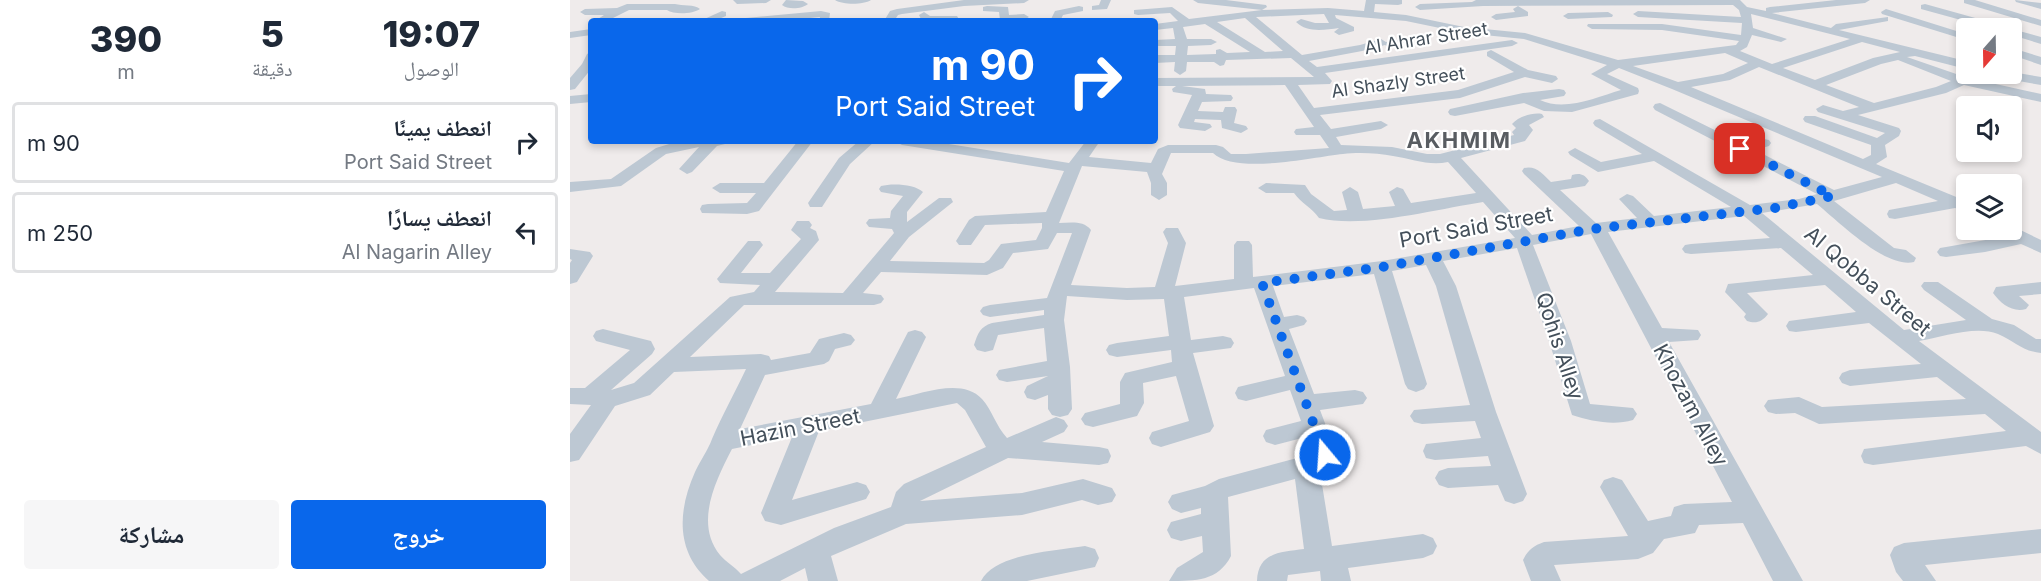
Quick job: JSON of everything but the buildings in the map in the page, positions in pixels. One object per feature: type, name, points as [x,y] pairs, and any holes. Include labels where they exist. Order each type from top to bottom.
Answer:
[{"type":"street","points":[[710,18],[737,1],[766,0]]},
{"type":"street","points":[[792,0],[787,5],[800,11],[822,14],[837,4],[866,0]]},
{"type":"street","points":[[892,18],[897,12],[965,1],[1024,0]]},
{"type":"street","points":[[1098,15],[1106,0]]},
{"type":"street","points":[[1545,1],[1568,16],[1576,26],[1662,27],[1865,0]]},
{"type":"street","points":[[2025,0],[2041,6]]},
{"type":"street","points":[[579,7],[598,1]]},
{"type":"street","points":[[1369,14],[1370,1],[1403,9],[1424,21],[1464,30],[1518,34],[1618,64],[1677,86],[1956,202]]},
{"type":"street","points":[[1420,8],[1476,3],[1545,1],[1691,4],[1744,16],[1781,39]]},
{"type":"street","points":[[1968,1],[2041,23]]},
{"type":"street","points":[[1195,2],[1263,13],[1300,16],[1328,11],[1369,14],[1403,9]]},
{"type":"street","points":[[1476,3],[1518,34]]},
{"type":"street","points":[[664,18],[676,6]]},
{"type":"street","points":[[606,18],[617,11],[632,7],[676,6],[695,9]]},
{"type":"street","points":[[579,7],[617,11]]},
{"type":"street","points":[[1925,7],[1964,18]]},
{"type":"street","points":[[987,9],[1004,9],[1003,17],[1018,18]]},
{"type":"street","points":[[1056,18],[1059,13],[1079,9]]},
{"type":"street","points":[[1158,62],[1216,58],[1258,75],[1290,83],[1326,81],[1238,9]]},
{"type":"street","points":[[1158,27],[1208,18],[1238,9],[1277,14]]},
{"type":"street","points":[[1499,20],[1524,14],[1518,9]]},
{"type":"street","points":[[1780,18],[1852,9]]},
{"type":"street","points":[[1135,12],[1173,10],[1182,23],[1179,81]]},
{"type":"street","points":[[762,18],[800,11]]},
{"type":"street","points":[[1328,11],[1332,20],[1343,32]]},
{"type":"street","points":[[1568,16],[1622,14],[1780,18],[1956,61]]},
{"type":"street","points":[[1827,29],[1885,15],[1956,40]]},
{"type":"street","points":[[1300,16],[1306,25],[1388,38]]},
{"type":"street","points":[[1523,97],[1544,107],[1572,108],[1633,91],[1597,74],[1618,64],[1740,48],[1744,16]]},
{"type":"street","points":[[1208,18],[1221,31],[1262,55]]},
{"type":"street","points":[[1499,20],[1533,20]]},
{"type":"street","points":[[1388,38],[1389,29],[1424,21]]},
{"type":"street","points":[[1158,43],[1182,43],[1208,38],[1221,31]]},
{"type":"street","points":[[1914,32],[1933,32]]},
{"type":"street","points":[[1774,67],[1867,38],[1892,35]]},
{"type":"street","points":[[2022,35],[2041,41]]},
{"type":"street","points":[[1160,82],[1179,81],[1227,64],[1262,55],[1297,56],[1362,48],[1388,38]]},
{"type":"street","points":[[1815,42],[1827,39],[1845,44]]},
{"type":"street","name":"Al Ahrar Street","points":[[1316,71],[1449,51],[1581,40]]},
{"type":"street","points":[[1816,84],[1877,61],[1956,42]]},
{"type":"street","points":[[1688,43],[1700,45],[1701,54]]},
{"type":"street","points":[[570,65],[580,45]]},
{"type":"street","points":[[570,86],[580,45]]},
{"type":"street","points":[[1449,51],[1472,64]]},
{"type":"street","points":[[1729,51],[1872,107]]},
{"type":"street","points":[[2022,54],[2038,58]]},
{"type":"street","points":[[1524,55],[1496,57],[1523,78],[1552,79]]},
{"type":"street","points":[[1896,57],[1956,78]]},
{"type":"street","points":[[2022,60],[2038,58]]},
{"type":"street","points":[[1677,86],[1726,76],[1760,62]]},
{"type":"street","name":"Al Shazly Street","points":[[1312,112],[1460,94],[1523,78]]},
{"type":"street","points":[[2022,78],[2041,81]]},
{"type":"street","points":[[1160,82],[1165,88],[1199,91],[1201,93],[1185,124],[1205,127]]},
{"type":"street","points":[[1696,82],[1724,94]]},
{"type":"street","points":[[1290,83],[1337,149]]},
{"type":"street","points":[[1843,115],[1941,90],[1956,84]]},
{"type":"street","points":[[1977,84],[2041,98]]},
{"type":"street","points":[[1941,90],[2041,109]]},
{"type":"street","points":[[1455,112],[1489,108],[1523,97],[1559,93]]},
{"type":"street","points":[[1460,94],[1489,108]]},
{"type":"street","points":[[570,100],[588,98]]},
{"type":"street","points":[[1193,107],[1228,108]]},
{"type":"street","points":[[1176,108],[1228,108]]},
{"type":"street","points":[[1228,108],[1228,127],[1241,129]]},
{"type":"street","points":[[1823,109],[1895,132],[1878,143]]},
{"type":"street","points":[[1658,111],[1695,131],[1798,179],[1827,198],[1889,253],[1900,254],[1907,258]]},
{"type":"street","points":[[1301,144],[1331,153],[1337,149],[1392,151],[1434,159],[1512,141],[1522,136],[1519,132],[1526,130],[1521,122],[1537,117]]},
{"type":"street","points":[[1810,119],[1878,143]]},
{"type":"street","name":"Al Qobba Street","points":[[1600,123],[1657,156],[1707,180],[1749,211],[1899,337],[2038,442]]},
{"type":"street","points":[[1159,195],[1159,183],[1153,177],[1164,150],[1172,148],[1216,149],[1225,157],[1233,159],[1278,154],[1326,132],[1381,125]]},
{"type":"street","points":[[1497,130],[1512,141]]},
{"type":"street","points":[[1752,156],[1764,143]]},
{"type":"street","points":[[1864,164],[1879,157],[1878,143]]},
{"type":"street","points":[[598,198],[615,183],[661,151],[685,144]]},
{"type":"street","points":[[687,169],[709,144]]},
{"type":"street","points":[[708,209],[750,208],[804,144]]},
{"type":"street","points":[[816,203],[844,161],[864,144]]},
{"type":"street","points":[[935,144],[1047,164],[1156,168]]},
{"type":"street","points":[[877,266],[966,278],[992,266],[1002,252],[1011,247],[1042,245],[1076,164],[1091,144]]},
{"type":"street","points":[[1575,152],[1598,167],[1657,156]]},
{"type":"street","points":[[1451,156],[1525,241]]},
{"type":"street","points":[[1034,177],[1047,164]]},
{"type":"street","points":[[767,167],[786,167]]},
{"type":"street","name":"Khozam Alley","points":[[1530,171],[1553,197],[1595,229],[1788,581]]},
{"type":"street","points":[[1553,197],[1581,182],[1578,178]]},
{"type":"street","name":"Port Said Street","points":[[1056,304],[1104,294],[1168,292],[1253,284],[1382,267],[1595,229],[1749,211],[1827,198],[1898,178]]},
{"type":"street","points":[[1776,184],[1798,179]]},
{"type":"street","points":[[570,187],[615,183]]},
{"type":"street","points":[[720,188],[769,188]]},
{"type":"street","points":[[1266,188],[1299,188],[1305,197],[1319,206],[1325,214],[1328,233]]},
{"type":"street","points":[[887,189],[915,192],[899,212],[901,228]]},
{"type":"street","points":[[1350,192],[1356,214]]},
{"type":"street","points":[[1397,192],[1405,210]]},
{"type":"street","points":[[1325,214],[1405,210],[1487,196]]},
{"type":"street","points":[[1627,199],[1650,222]]},
{"type":"street","points":[[848,299],[877,266],[901,228],[945,202]]},
{"type":"street","points":[[1431,206],[1446,222]]},
{"type":"street","points":[[1896,213],[1956,206]]},
{"type":"street","points":[[904,513],[907,494],[1005,448],[1058,418],[1056,304],[1087,224],[981,220],[975,224],[965,241]]},
{"type":"street","points":[[875,223],[901,228]]},
{"type":"street","points":[[759,298],[811,237],[800,230],[803,225]]},
{"type":"street","points":[[1161,438],[1202,426],[1181,352],[1168,292],[1177,243],[1172,232]]},
{"type":"street","points":[[2022,237],[2041,248]]},
{"type":"street","points":[[1946,252],[1985,247],[2002,240]]},
{"type":"street","name":"Qohis Alley","points":[[1525,241],[1560,341],[1580,408],[1592,413],[1625,414]]},
{"type":"street","points":[[1691,249],[1786,242]]},
{"type":"street","points":[[754,245],[727,279],[776,279]]},
{"type":"street","points":[[1181,502],[1213,495],[1227,485],[1306,466],[1322,460],[1325,455],[1302,391],[1287,322],[1253,284],[1243,245]]},
{"type":"street","points":[[981,252],[1002,252]]},
{"type":"street","points":[[570,254],[584,256],[570,278]]},
{"type":"street","points":[[1432,258],[1446,286],[1484,412],[1510,484],[1448,478]]},
{"type":"street","points":[[1382,267],[1416,384]]},
{"type":"street","points":[[1754,317],[1758,314],[1735,292],[1735,288],[1830,279]]},
{"type":"street","points":[[1931,286],[1974,334]]},
{"type":"street","points":[[591,397],[642,389],[737,301],[759,298],[874,299]]},
{"type":"street","points":[[990,311],[1056,304]]},
{"type":"street","points":[[986,345],[988,332],[1056,304]]},
{"type":"street","points":[[1796,326],[1873,316]]},
{"type":"street","points":[[1899,337],[1942,330],[1974,334],[2007,330],[2031,345],[2041,346]]},
{"type":"street","points":[[1654,335],[1691,336]]},
{"type":"street","points":[[591,397],[644,349],[643,345],[603,336]]},
{"type":"street","points":[[868,419],[915,337]]},
{"type":"street","points":[[668,365],[758,360],[762,363],[761,369],[819,358],[827,344],[844,340]]},
{"type":"street","points":[[1117,350],[1181,352],[1223,343]]},
{"type":"street","name":"Hazin Street","points":[[777,351],[761,369],[724,440],[809,425],[868,419],[949,388],[971,401],[995,442],[1005,448]]},
{"type":"street","points":[[1093,418],[1130,410],[1133,405],[1131,384],[1133,378],[1181,352]]},
{"type":"street","points":[[1850,378],[1941,369]]},
{"type":"street","points":[[1007,375],[1059,374]]},
{"type":"street","points":[[1035,392],[1059,374]]},
{"type":"street","points":[[1246,393],[1302,391],[1355,398]]},
{"type":"street","points":[[570,453],[603,404],[591,397]]},
{"type":"street","points":[[1776,406],[1799,405],[1819,416],[1989,406]]},
{"type":"street","points":[[1422,416],[1484,412]]},
{"type":"street","points":[[809,425],[774,513],[781,514],[857,492]]},
{"type":"street","points":[[1275,436],[1315,426]]},
{"type":"street","points":[[724,440],[697,497],[694,521],[698,543],[709,563],[730,581]]},
{"type":"street","points":[[1873,456],[2038,442]]},
{"type":"street","points":[[1435,451],[1496,446]]},
{"type":"street","points":[[1005,448],[1099,456]]},
{"type":"street","points":[[1306,466],[1329,566]]},
{"type":"street","points":[[1613,487],[1646,542]]},
{"type":"street","points":[[752,581],[874,523],[904,513],[1022,504],[1083,489],[1103,495]]},
{"type":"street","points":[[1185,581],[1193,572],[1212,562],[1217,556],[1213,495]]},
{"type":"street","points":[[1546,581],[1537,560],[1544,554],[1638,547],[1646,542],[1656,529],[1685,525],[1684,515],[1749,512]]},
{"type":"street","points":[[1181,531],[1215,522]]},
{"type":"street","points":[[1921,581],[1906,563],[1904,555],[2041,542]]},
{"type":"street","points":[[1272,581],[1272,571],[1276,566],[1329,566],[1424,546]]},
{"type":"street","points":[[815,550],[823,581]]},
{"type":"street","points":[[996,581],[1009,572],[1085,558]]},
{"type":"district","name":"AKHMIM","points":[[1459,140]]},
{"type":"route","points":[[1325,455],[1262,283],[1382,267],[1593,229],[1775,208],[1833,196],[1740,149]]}]
